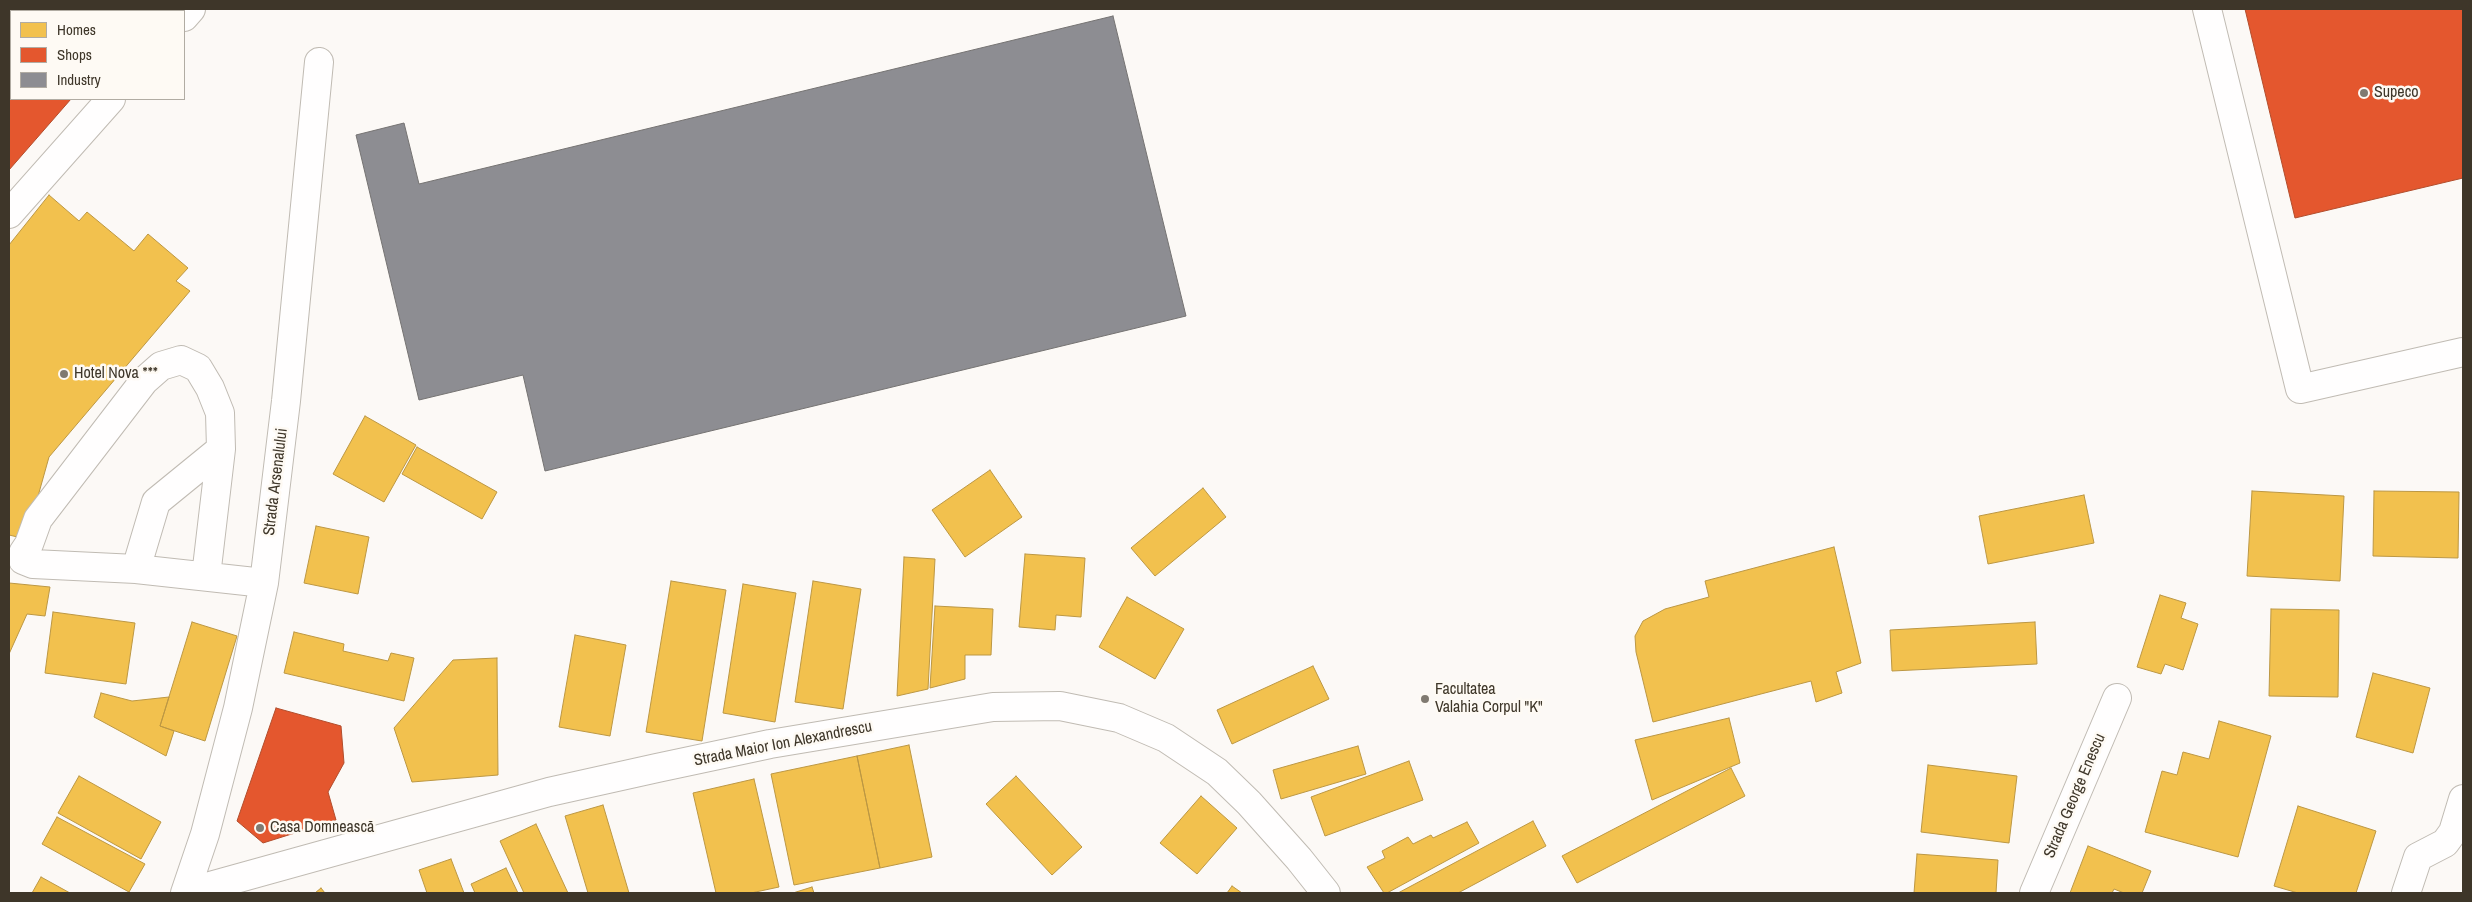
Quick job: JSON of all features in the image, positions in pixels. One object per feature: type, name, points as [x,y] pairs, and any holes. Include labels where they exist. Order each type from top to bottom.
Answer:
[{"type":"street","points":[[2207,9],[2300,389],[2463,352]]},
{"type":"street","name":"Strada Arsenalului","points":[[185,893],[205,834],[238,708],[264,583],[286,402],[319,62]]},
{"type":"street","points":[[9,214],[110,100]]},
{"type":"street","points":[[16,560],[29,544],[38,519],[144,381],[161,366],[181,360],[198,368],[210,388],[220,413],[221,449],[206,576]]},
{"type":"street","points":[[136,569],[156,502],[221,449]]},
{"type":"street","points":[[16,560],[23,560],[33,564],[136,569],[264,583]]},
{"type":"street","name":"Strada George Enescu","points":[[2034,893],[2117,698]]},
{"type":"street","name":"Strada Maior Ion Alexandrescu","points":[[185,893],[549,792],[657,768],[770,744],[993,707],[1060,706],[1119,718],[1166,738],[1217,772],[1293,852],[1326,893]]},
{"type":"street","points":[[2406,893],[2418,857],[2454,846],[2453,832],[2463,799]]},
{"type":"building: Homes","name":"Hotel Nova ***","points":[[49,195],[79,221],[87,212],[134,251],[148,234],[188,268],[176,281],[190,291],[49,457],[26,539],[9,535],[9,245]]},
{"type":"building: Homes","points":[[365,416],[416,445],[384,502],[333,474]]},
{"type":"building: Homes","points":[[417,447],[497,492],[482,519],[402,474]]},
{"type":"building: Homes","points":[[990,470],[1022,517],[965,557],[932,510]]},
{"type":"building: Homes","points":[[1203,488],[1226,517],[1155,576],[1131,548]]},
{"type":"building: Homes","points":[[2252,491],[2344,496],[2340,581],[2247,576]]},
{"type":"building: Homes","points":[[2374,491],[2459,492],[2458,558],[2373,556]]},
{"type":"building: Homes","points":[[2084,495],[2094,543],[1988,564],[1979,516]]},
{"type":"building: Homes","points":[[316,526],[369,537],[358,594],[304,583]]},
{"type":"building: Homes","points":[[1834,547],[1861,663],[1836,672],[1842,693],[1816,702],[1811,681],[1653,722],[1636,652],[1635,636],[1643,621],[1665,609],[1709,597],[1705,581]]},
{"type":"building: Homes","points":[[1025,554],[1085,558],[1081,617],[1056,615],[1055,630],[1019,627]]},
{"type":"building: Homes","points":[[904,557],[935,559],[928,689],[897,696]]},
{"type":"building: Homes","points":[[671,581],[726,590],[702,741],[646,732]]},
{"type":"building: Homes","points":[[813,581],[861,589],[843,709],[795,702]]},
{"type":"building: Homes","points":[[9,583],[50,587],[45,616],[27,614],[9,654]]},
{"type":"building: Homes","points":[[743,584],[796,593],[775,722],[723,713]]},
{"type":"building: Homes","points":[[2160,595],[2186,603],[2181,618],[2198,624],[2183,670],[2165,664],[2161,674],[2137,667]]},
{"type":"building: Homes","points":[[1127,597],[1184,629],[1155,679],[1099,647]]},
{"type":"building: Homes","points":[[935,606],[993,609],[991,655],[965,655],[965,679],[930,688]]},
{"type":"building: Homes","points":[[2271,609],[2339,610],[2338,697],[2269,696]]},
{"type":"building: Homes","points":[[53,612],[135,623],[126,684],[45,673]]},
{"type":"building: Homes","points":[[192,622],[237,636],[205,741],[160,726]]},
{"type":"building: Homes","points":[[2035,622],[2037,664],[1892,671],[1890,630]]},
{"type":"building: Homes","points":[[294,632],[344,644],[343,651],[388,661],[391,653],[414,658],[404,701],[284,673]]},
{"type":"building: Homes","points":[[575,635],[626,645],[610,736],[559,727]]},
{"type":"building: Homes","points":[[497,658],[498,775],[412,782],[394,728],[453,660]]},
{"type":"building: Homes","points":[[1313,666],[1329,699],[1232,744],[1217,710]]},
{"type":"building: Homes","points":[[2373,673],[2430,688],[2413,753],[2356,737]]},
{"type":"building: Homes","points":[[101,693],[132,701],[169,697],[160,726],[174,731],[166,756],[94,717]]},
{"type":"building: Homes","points":[[1729,718],[1740,763],[1652,800],[1635,740]]},
{"type":"building: Homes","points":[[2219,721],[2271,736],[2238,857],[2145,832],[2162,771],[2177,775],[2183,752],[2209,759]]},
{"type":"building: Homes","points":[[909,745],[932,857],[880,868],[857,756]]},
{"type":"building: Homes","points":[[1358,746],[1366,774],[1281,799],[1273,770]]},
{"type":"building: Homes","points":[[857,756],[880,868],[794,885],[771,774]]},
{"type":"building: Homes","points":[[1409,761],[1423,800],[1325,836],[1311,797]]},
{"type":"building: Homes","points":[[1928,765],[2017,776],[2009,843],[1921,832]]},
{"type":"building: Homes","points":[[1731,768],[1745,796],[1577,883],[1562,856]]},
{"type":"building: Homes","points":[[79,776],[161,822],[141,859],[58,813]]},
{"type":"building: Homes","points":[[1016,776],[1082,847],[1052,875],[986,804]]},
{"type":"building: Homes","points":[[754,779],[779,887],[751,893],[716,893],[693,793]]},
{"type":"building: Homes","points":[[1201,796],[1237,828],[1197,874],[1160,843]]},
{"type":"building: Homes","points":[[603,805],[629,893],[588,893],[565,816]]},
{"type":"building: Homes","points":[[2298,806],[2376,831],[2356,893],[2298,893],[2274,886]]},
{"type":"building: Homes","points":[[57,817],[145,864],[129,892],[42,844]]},
{"type":"building: Homes","points":[[1533,821],[1546,846],[1458,893],[1398,893]]},
{"type":"building: Homes","points":[[1467,822],[1479,843],[1387,893],[1384,893],[1367,867],[1385,858],[1382,851],[1408,837],[1413,844],[1431,835],[1433,838]]},
{"type":"building: Homes","points":[[536,824],[568,893],[524,893],[500,841]]},
{"type":"building: Homes","points":[[2088,846],[2151,871],[2142,893],[2124,893],[2114,889],[2112,893],[2070,893]]},
{"type":"building: Homes","points":[[1917,854],[1998,860],[1996,893],[1914,893]]},
{"type":"building: Homes","points":[[451,859],[464,893],[427,893],[419,870]]},
{"type":"building: Homes","points":[[506,868],[518,893],[475,893],[471,884]]},
{"type":"building: Homes","points":[[41,877],[70,893],[32,893]]},
{"type":"building: Homes","points":[[1232,886],[1242,893],[1227,893]]},
{"type":"building: Homes","points":[[812,887],[814,893],[793,893]]},
{"type":"building: Homes","points":[[321,888],[325,893],[315,893]]},
{"type":"building: Shops","points":[[9,9],[150,9],[10,10],[10,100],[70,100],[9,170]]},
{"type":"building: Shops","name":"Supeco","points":[[2245,9],[2463,9],[2463,178],[2295,218]]},
{"type":"building: Shops","points":[[276,708],[341,726],[344,763],[328,792],[336,820],[263,843],[237,821]]},
{"type":"building: Industry","points":[[1113,16],[1186,316],[545,471],[523,375],[419,400],[356,135],[404,123],[419,184]]},
{"type":"place","name":"Supeco","points":[[2364,93]]},
{"type":"place","name":"Hotel Nova ***","points":[[64,374]]},
{"type":"place","name":"Facultatea Valahia Corpul \"K\"","points":[[1425,699]]},
{"type":"place","name":"Casa Domnească","points":[[260,828]]}]
